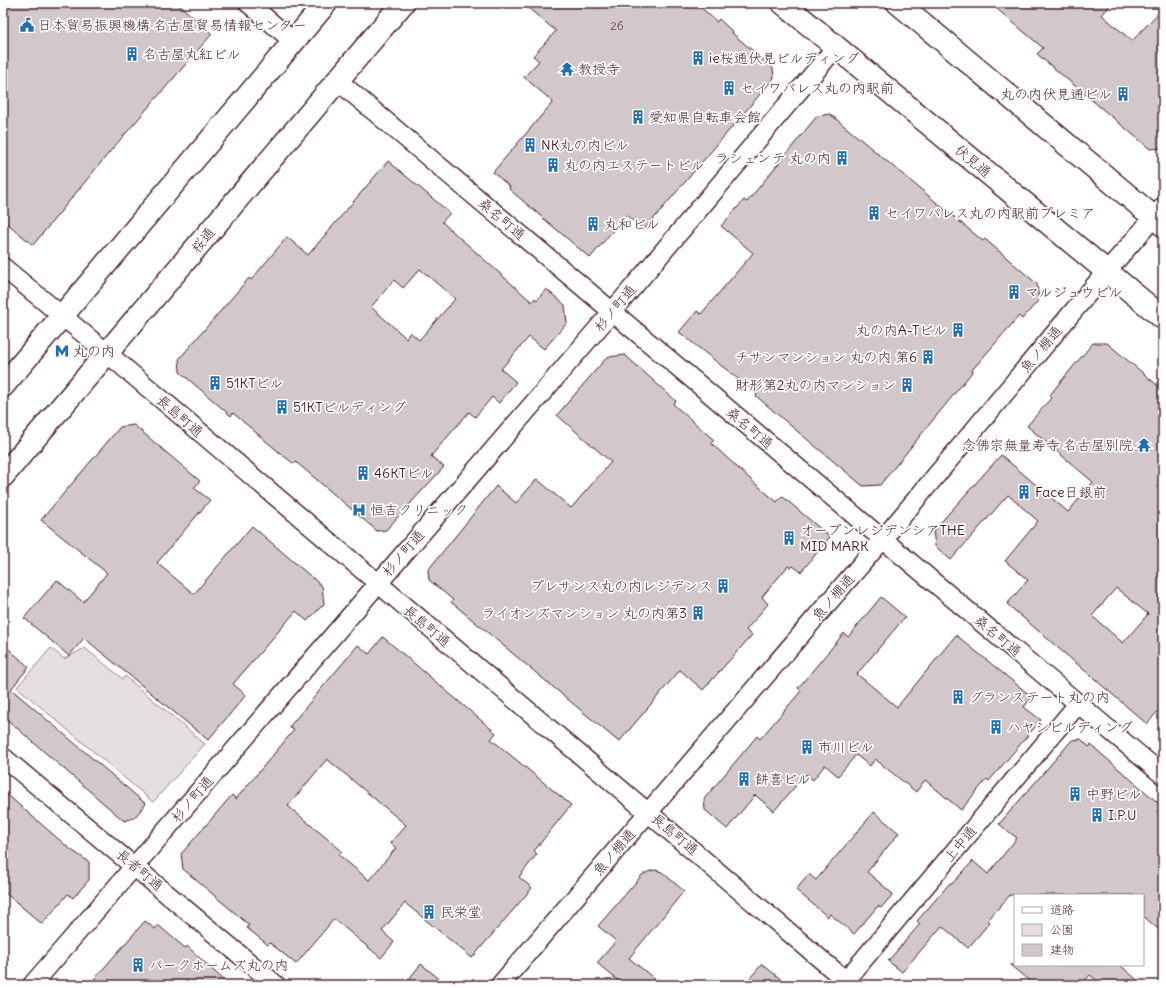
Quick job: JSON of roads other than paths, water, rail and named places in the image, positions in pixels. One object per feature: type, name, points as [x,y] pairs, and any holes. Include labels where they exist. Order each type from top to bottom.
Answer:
[{"type":"highway","points":[[3,386],[326,3]]},
{"type":"highway","name":"桜通","points":[[3,476],[403,3]]},
{"type":"highway","name":"伏見通","points":[[783,3],[1163,318]]},
{"type":"highway","points":[[898,3],[1160,217]]},
{"type":"street","points":[[248,3],[294,42]]},
{"type":"street","name":"杉ノ町通","points":[[32,985],[612,312],[836,47]]},
{"type":"street","name":"桑名町通","points":[[338,81],[1163,775]]},
{"type":"street","name":"魚ノ棚通","points":[[500,985],[883,539],[1106,272],[1160,217]]},
{"type":"street","name":"長島町通","points":[[3,267],[107,353],[377,584],[648,811],[846,984]]},
{"type":"street","name":"上中通","points":[[846,984],[1078,704]]},
{"type":"street","name":"長者町通","points":[[3,757],[135,865],[276,985]]},
{"type":"place","name":"日本貿易振興機構 名古屋貿易情報センター","points":[[27,25]]},
{"type":"place","name":"名古屋丸紅ビル","points":[[132,54]]},
{"type":"place","name":"ie桜通伏見ビルディング","points":[[698,58]]},
{"type":"place","name":"教授寺","points":[[567,69]]},
{"type":"place","name":"セイワパレス丸の内駅前","points":[[729,88]]},
{"type":"place","name":"丸の内伏見通ビル","points":[[1123,94]]},
{"type":"place","name":"愛知県自転車会館","points":[[638,117]]},
{"type":"place","name":"NK丸の内ビル","points":[[530,145]]},
{"type":"place","name":"ラシェンテ 丸の内","points":[[842,158]]},
{"type":"place","name":"丸の内エステートビル","points":[[553,165]]},
{"type":"place","name":"セイワパレス丸の内駅前プレミア","points":[[874,213]]},
{"type":"place","name":"丸和ビル","points":[[593,224]]},
{"type":"place","name":"マルジュウビル","points":[[1014,292]]},
{"type":"place","name":"丸の内A-Tビル","points":[[958,330]]},
{"type":"place","name":"丸の内","points":[[62,351]]},
{"type":"place","name":"チサンマンション 丸の内 第6","points":[[928,357]]},
{"type":"place","name":"51KTビル","points":[[215,383]]},
{"type":"place","name":"財形第2丸の内マンション","points":[[907,385]]},
{"type":"place","name":"51KTビルディング","points":[[282,407]]},
{"type":"place","name":"念佛宗無量寿寺 名古屋別院","points":[[1144,445]]},
{"type":"place","name":"46KTビル","points":[[363,473]]},
{"type":"place","name":"Face日銀前","points":[[1024,492]]},
{"type":"place","name":"恒吉クリニック","points":[[359,510]]},
{"type":"place","name":"オープンレジデンシアTHE MID MARK","points":[[789,538]]},
{"type":"place","name":"プレサンス丸の内レジデンス","points":[[723,586]]},
{"type":"place","name":"ライオンズマンション 丸の内第3","points":[[698,613]]},
{"type":"place","name":"グランステート丸の内","points":[[958,697]]},
{"type":"place","name":"ハヤシビルディング","points":[[996,727]]},
{"type":"place","name":"市川ビル","points":[[807,747]]},
{"type":"place","name":"餅喜ビル","points":[[744,779]]},
{"type":"place","name":"中野ビル","points":[[1075,794]]},
{"type":"place","name":"I.P.U","points":[[1097,815]]},
{"type":"place","name":"民栄堂","points":[[429,912]]},
{"type":"place","name":"パークホームズ丸の内","points":[[138,965]]}]
